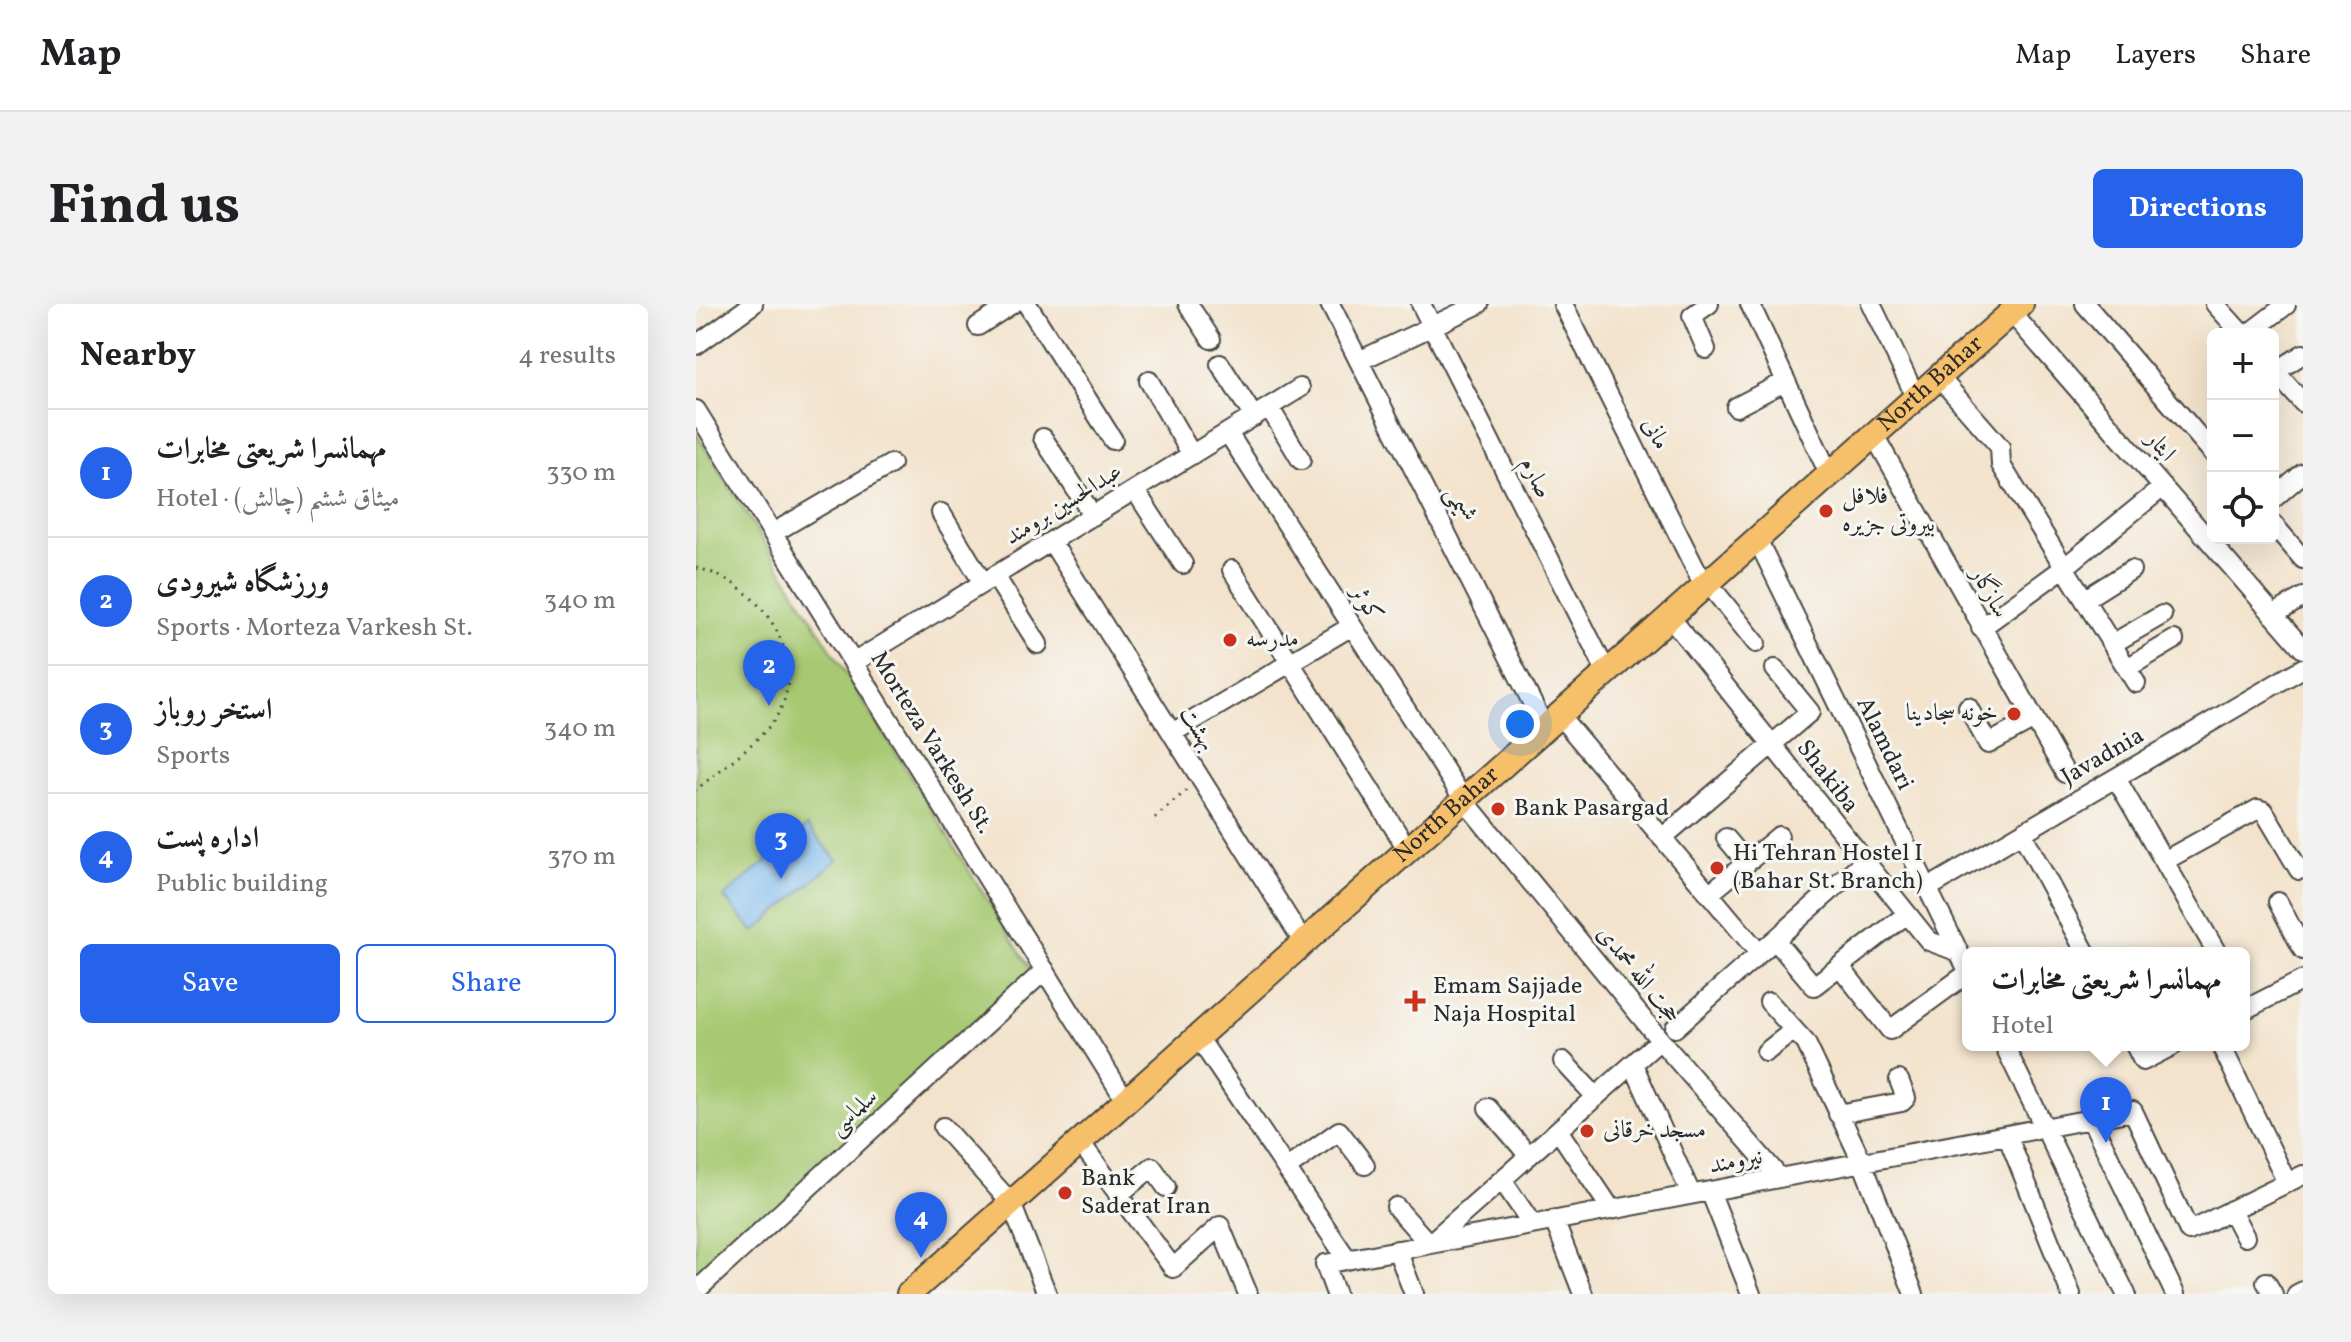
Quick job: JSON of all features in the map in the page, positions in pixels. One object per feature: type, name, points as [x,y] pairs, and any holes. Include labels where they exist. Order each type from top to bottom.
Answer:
[{"type":"main road","name":"North Bahar","points":[[909,1294],[2016,308]]},
{"type":"street","points":[[696,345],[753,304]]},
{"type":"street","points":[[978,326],[1012,304]]},
{"type":"street","points":[[1027,304],[1113,440]]},
{"type":"street","points":[[1188,304],[1211,339]]},
{"type":"street","name":"شیمی","points":[[1330,304],[1552,722],[1662,838],[1759,953]]},
{"type":"street","name":"صارم","points":[[1421,304],[1607,673]]},
{"type":"street","points":[[1359,361],[1479,304]]},
{"type":"street","name":"مانی","points":[[1563,304],[1706,584],[1756,643]]},
{"type":"street","points":[[1706,349],[1692,316],[1709,304]]},
{"type":"street","points":[[1750,304],[1829,474]]},
{"type":"street","points":[[1871,304],[1916,397]]},
{"type":"street","points":[[2085,304],[2207,446]]},
{"type":"street","points":[[2215,304],[2237,328]]},
{"type":"street","points":[[2256,328],[2286,305]]},
{"type":"street","name":"ایثار","points":[[2016,308],[2163,487],[2303,649]]},
{"type":"street","points":[[2279,367],[2303,354]]},
{"type":"street","points":[[1220,364],[1301,460]]},
{"type":"street","points":[[2279,375],[2299,393]]},
{"type":"street","points":[[1939,377],[2000,447],[2001,465],[2132,675],[2174,640]]},
{"type":"street","points":[[1149,381],[1192,455]]},
{"type":"street","points":[[1736,407],[1786,381]]},
{"type":"street","name":"عبدالحسین برومند","points":[[853,663],[1300,388]]},
{"type":"street","name":"Morteza Varkesh St.","points":[[696,410],[1126,1101]]},
{"type":"street","name":"کوثر","points":[[1228,433],[1464,800]]},
{"type":"street","name":"سازگار","points":[[1874,435],[2065,773]]},
{"type":"street","points":[[1043,438],[1093,516]]},
{"type":"street","points":[[773,533],[891,464]]},
{"type":"street","points":[[2279,494],[2303,473]]},
{"type":"street","points":[[1981,628],[2065,567],[2163,487]]},
{"type":"street","points":[[1135,490],[1183,564]]},
{"type":"street","points":[[941,513],[1038,644]]},
{"type":"street","points":[[2279,531],[2303,559]]},
{"type":"street","name":"Alamdari","points":[[1757,539],[1962,959]]},
{"type":"street","name":"بهشت","points":[[1051,541],[1304,943]]},
{"type":"street","points":[[1232,570],[1408,850]]},
{"type":"street","points":[[2085,599],[2131,570]]},
{"type":"street","points":[[2273,615],[2303,597]]},
{"type":"street","points":[[2112,644],[2162,615]]},
{"type":"street","name":"Shakiba","points":[[1670,617],[1929,941],[1959,952]]},
{"type":"street","points":[[1172,733],[1352,626]]},
{"type":"street","name":"Javadnia","points":[[1928,888],[2303,668]]},
{"type":"street","points":[[1662,838],[1810,712],[1775,669]]},
{"type":"street","points":[[1968,707],[1988,744],[2034,719]]},
{"type":"street","points":[[2116,778],[2214,947]]},
{"type":"street","name":"حجت الله محمدی","points":[[1464,800],[1668,1034],[1780,1178]]},
{"type":"street","points":[[2164,861],[2258,809],[2264,811],[2299,870]]},
{"type":"street","points":[[2022,833],[2083,947]]},
{"type":"street","points":[[1709,894],[1779,836]]},
{"type":"street","points":[[1726,838],[1747,863]]},
{"type":"street","points":[[1396,1207],[1429,1244],[1863,862]]},
{"type":"street","points":[[2278,902],[2303,950]]},
{"type":"street","points":[[1775,940],[1814,986],[1907,914]]},
{"type":"street","name":"سلماسی","points":[[696,1291],[1045,970]]},
{"type":"street","points":[[1845,973],[1890,1030],[1962,976]]},
{"type":"street","points":[[2250,1004],[2303,980]]},
{"type":"street","points":[[1769,1002],[1806,1043],[1862,1162],[1914,1294]]},
{"type":"street","points":[[1766,1052],[1794,1030]]},
{"type":"street","points":[[1198,1037],[1347,1259],[1325,1264],[1336,1294]]},
{"type":"street","points":[[2007,1051],[2126,1294]]},
{"type":"street","points":[[2224,1051],[2295,1179],[2231,1210],[2245,1237]]},
{"type":"street","points":[[1563,1061],[1596,1097]]},
{"type":"street","points":[[1633,1064],[1751,1294]]},
{"type":"street","points":[[1838,1114],[1902,1102],[1906,1098],[1899,1080]]},
{"type":"street","points":[[1488,1108],[1529,1156]]},
{"type":"street","name":"نیرومند","points":[[1347,1259],[2133,1111],[2186,1229],[2231,1210]]},
{"type":"street","points":[[2091,1119],[2175,1294]]},
{"type":"street","points":[[943,1127],[1011,1203],[1047,1294]]},
{"type":"street","points":[[1558,1130],[1611,1209]]},
{"type":"street","points":[[1287,1168],[1339,1131],[1365,1165]]},
{"type":"street","points":[[2007,1135],[2071,1294]]},
{"type":"street","points":[[1080,1142],[1173,1268],[1220,1226],[1248,1294]]},
{"type":"street","points":[[1118,1195],[1152,1167],[1166,1187]]},
{"type":"street","points":[[1502,1180],[1532,1224]]},
{"type":"street","points":[[1554,1220],[1583,1294]]},
{"type":"street","points":[[1397,1250],[1414,1294]]},
{"type":"street","points":[[2297,1294],[2303,1291]]},
{"type":"path","points":[[696,568],[716,572],[760,604],[780,638],[788,674],[778,715],[696,790]]},
{"type":"path","points":[[1155,818],[1200,778]]},
{"type":"green space","points":[[696,433],[1033,973],[696,1282]]},
{"type":"water","points":[[807,826],[837,860],[754,932],[724,897]]},
{"type":"place","name":"فلافل بیروتی جزیره","points":[[1826,511]]},
{"type":"place","name":"مدرسه","points":[[1230,640]]},
{"type":"place","name":"ورزشگاه شیرودی","points":[[769,706]]},
{"type":"place","name":"خونه سجادینا","points":[[2014,714]]},
{"type":"place","name":"Bank Pasargad","points":[[1498,809]]},
{"type":"place","name":"Hi Tehran Hostel I (Bahar St. Branch)","points":[[1717,868]]},
{"type":"place","name":"استخر روباز","points":[[781,879]]},
{"type":"place","name":"Emam Sajjade Naja Hospital","points":[[1415,1001]]},
{"type":"place","name":"مسجد خرقانی","points":[[1587,1131]]},
{"type":"place","name":"مهمانسرا شریعتی مخابرات","points":[[2106,1143]]},
{"type":"place","name":"Bank Saderat Iran","points":[[1065,1193]]},
{"type":"place","name":"اداره پست","points":[[921,1258]]}]
